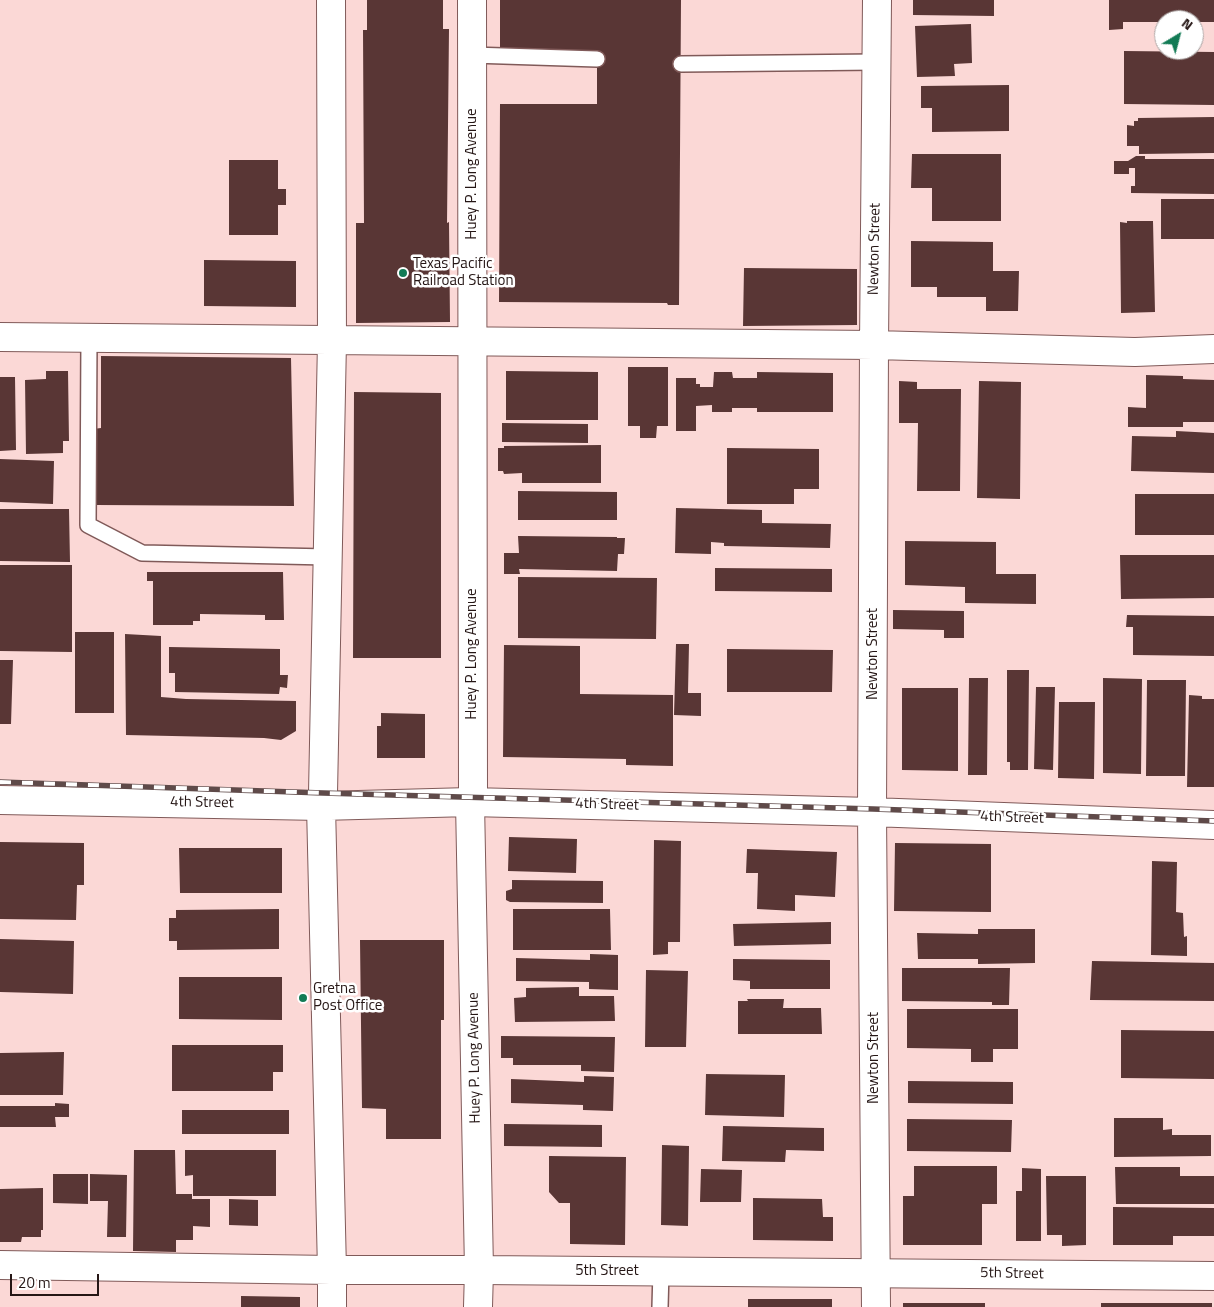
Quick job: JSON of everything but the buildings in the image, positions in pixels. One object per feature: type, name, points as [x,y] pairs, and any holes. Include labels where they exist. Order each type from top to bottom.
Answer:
[{"type":"street","points":[[331,0],[332,341],[324,793],[321,806],[332,1307]]},
{"type":"street","name":"Huey P. Long Avenue","points":[[472,0],[473,796],[470,802],[479,1270],[478,1307]]},
{"type":"street","name":"Newton Street","points":[[876,1307],[872,812],[877,0]]},
{"type":"street","points":[[0,337],[874,345],[1135,352],[1214,349]]},
{"type":"street","name":"4th Street","points":[[0,800],[321,806],[470,802],[872,812],[1214,825]]},
{"type":"street","name":"5th Street","points":[[0,1265],[332,1270],[1214,1276]]},
{"type":"lane","points":[[472,55],[597,59]]},
{"type":"lane","points":[[681,64],[876,62]]},
{"type":"lane","points":[[89,338],[88,525],[142,553],[328,557]]},
{"type":"lane","points":[[660,1307],[661,1271]]},
{"type":"railway","points":[[0,782],[1214,821]]},
{"type":"place","name":"Texas Pacific Railroad Station","points":[[403,273]]},
{"type":"place","name":"Gretna Post Office","points":[[303,998]]}]
